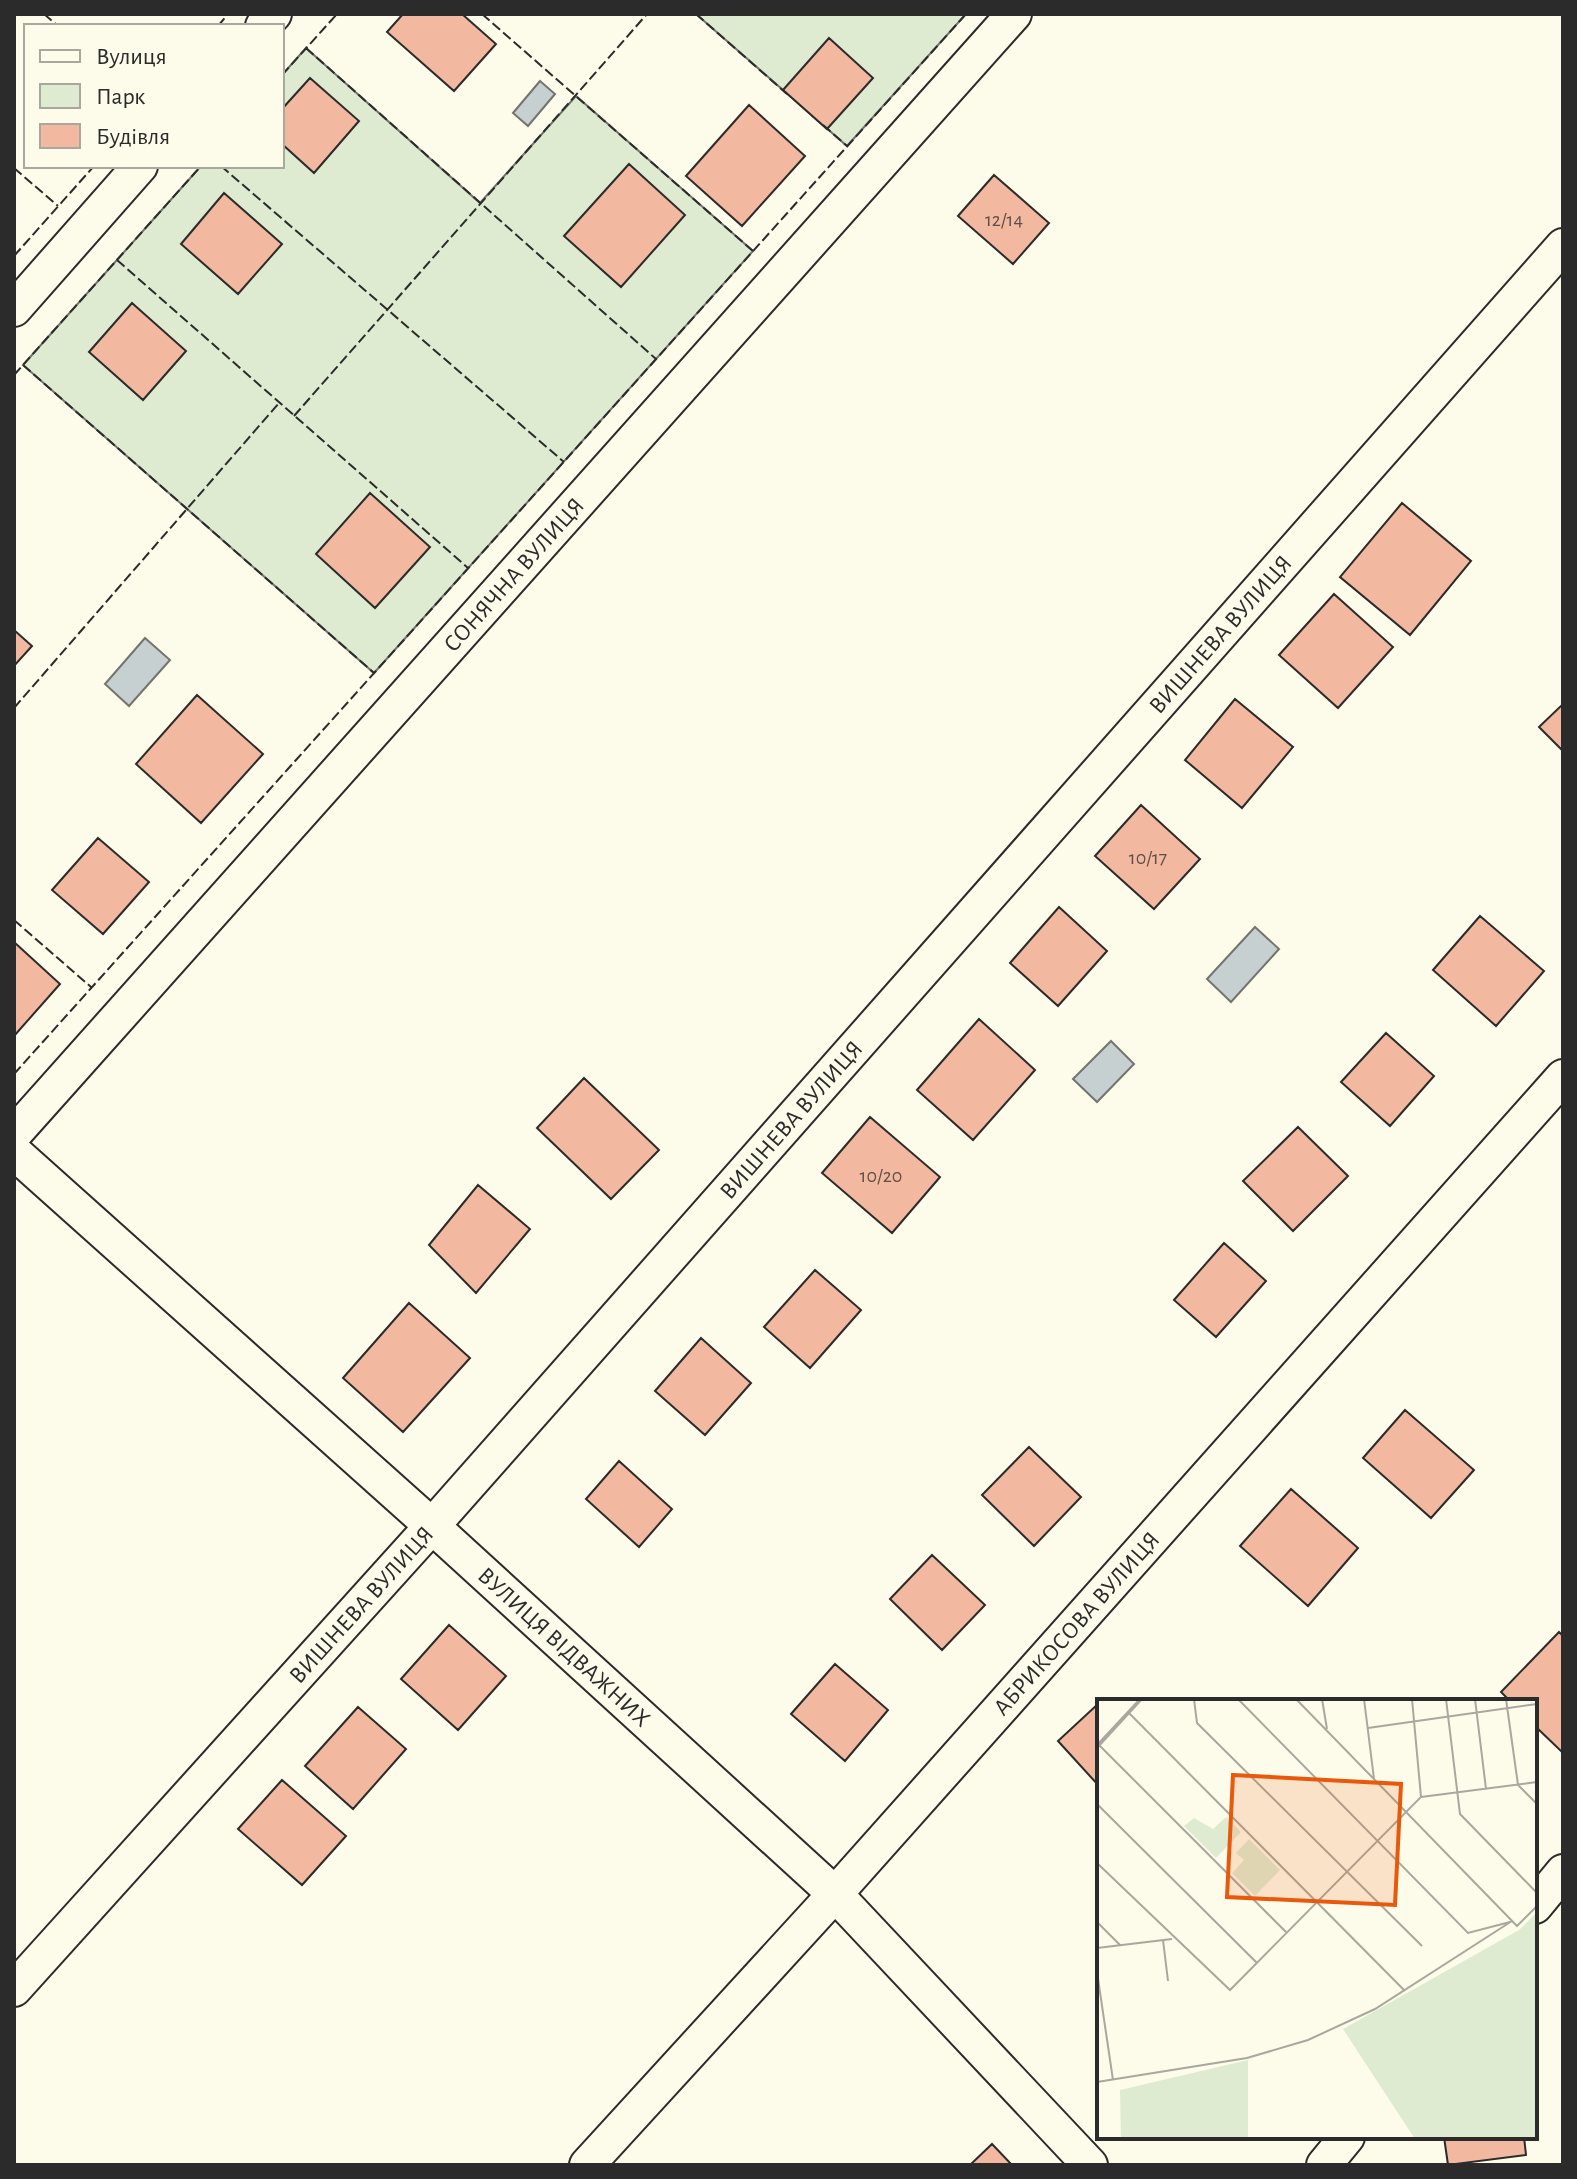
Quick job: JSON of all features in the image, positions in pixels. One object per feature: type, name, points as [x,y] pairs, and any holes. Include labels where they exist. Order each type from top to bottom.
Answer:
[{"type":"street","name":"СОНЯЧНА ВУЛИЦЯ","points":[[14,1134],[1014,14]]},
{"type":"street","points":[[14,309],[138,168]]},
{"type":"street","name":"ВИШНЕВА ВУЛИЦЯ","points":[[14,1989],[432,1526],[1563,246]]},
{"type":"street","name":"АБРИКОСОВА ВУЛИЦЯ","points":[[587,2165],[835,1894],[1563,1077]]},
{"type":"street","name":"ВУЛИЦЯ ВІДВАЖНИХ","points":[[14,1152],[432,1526],[835,1894],[1090,2165]]},
{"type":"street","points":[[1537,1904],[1563,1872]]},
{"type":"street","points":[[1324,2165],[1345,2139]]},
{"type":"green space","points":[[696,14],[966,14],[847,146]]},
{"type":"green space","points":[[306,48],[480,203],[576,96],[753,251],[374,673],[23,365],[199,168],[284,168],[284,73]]},
{"type":"shaded area","points":[[540,81],[555,94],[528,126],[513,113]]},
{"type":"shaded area","points":[[145,638],[170,660],[129,706],[105,684]]},
{"type":"shaded area","points":[[1255,927],[1279,949],[1231,1002],[1207,979]]},
{"type":"shaded area","points":[[1111,1041],[1134,1064],[1097,1102],[1073,1079]]},
{"type":"building","points":[[403,14],[462,14],[496,44],[454,91],[387,32]]},
{"type":"building","points":[[829,38],[873,78],[827,129],[783,90]]},
{"type":"building","points":[[310,78],[359,121],[314,173],[284,146],[284,107]]},
{"type":"building","points":[[749,105],[805,156],[742,226],[686,176]]},
{"type":"building","points":[[629,164],[685,215],[621,287],[564,236]]},
{"type":"building","points":[[994,175],[1049,223],[1013,264],[958,216]]},
{"type":"building","points":[[224,193],[282,244],[238,294],[181,244]]},
{"type":"building","points":[[132,303],[186,351],[143,400],[89,352]]},
{"type":"building","points":[[370,493],[430,547],[375,608],[316,554]]},
{"type":"building","points":[[1402,503],[1471,561],[1410,635],[1340,577]]},
{"type":"building","points":[[1334,594],[1393,647],[1338,708],[1279,655]]},
{"type":"building","points":[[14,630],[32,646],[14,666]]},
{"type":"building","points":[[197,695],[263,754],[201,823],[136,764]]},
{"type":"building","points":[[1235,699],[1293,747],[1242,808],[1185,760]]},
{"type":"building","points":[[1563,704],[1563,751],[1539,727]]},
{"type":"building","points":[[1141,805],[1200,859],[1154,909],[1095,856]]},
{"type":"building","points":[[98,838],[149,882],[103,934],[52,890]]},
{"type":"building","points":[[1059,907],[1107,951],[1058,1006],[1010,963]]},
{"type":"building","points":[[1480,916],[1544,971],[1496,1026],[1433,970]]},
{"type":"building","points":[[14,942],[60,984],[14,1036]]},
{"type":"building","points":[[979,1019],[1035,1070],[973,1140],[917,1090]]},
{"type":"building","points":[[1386,1033],[1434,1076],[1390,1126],[1341,1082]]},
{"type":"building","points":[[584,1078],[659,1150],[611,1199],[537,1128]]},
{"type":"building","points":[[870,1117],[940,1177],[892,1233],[822,1173]]},
{"type":"building","points":[[1298,1127],[1348,1176],[1293,1231],[1243,1181]]},
{"type":"building","points":[[478,1185],[530,1229],[476,1293],[429,1245]]},
{"type":"building","points":[[1224,1243],[1266,1281],[1216,1337],[1174,1300]]},
{"type":"building","points":[[815,1270],[861,1310],[810,1368],[764,1327]]},
{"type":"building","points":[[409,1303],[470,1358],[403,1432],[343,1378]]},
{"type":"building","points":[[701,1338],[751,1383],[705,1435],[655,1391]]},
{"type":"building","points":[[1405,1410],[1474,1470],[1431,1518],[1363,1458]]},
{"type":"building","points":[[1029,1447],[1081,1497],[1034,1546],[982,1495]]},
{"type":"building","points":[[619,1461],[672,1509],[639,1547],[586,1499]]},
{"type":"building","points":[[1291,1489],[1358,1548],[1308,1606],[1240,1546]]},
{"type":"building","points":[[932,1555],[985,1605],[942,1650],[890,1599]]},
{"type":"building","points":[[449,1625],[506,1676],[458,1730],[401,1679]]},
{"type":"building","points":[[1559,1632],[1563,1636],[1562,1752],[1537,1728],[1537,1699],[1508,1699],[1501,1692]]},
{"type":"building","points":[[835,1664],[888,1710],[845,1761],[791,1714]]},
{"type":"building","points":[[1097,1705],[1097,1784],[1058,1741]]},
{"type":"building","points":[[358,1707],[406,1749],[353,1809],[305,1766]]},
{"type":"building","points":[[282,1780],[346,1836],[302,1885],[238,1829]]},
{"type":"building","points":[[1444,2139],[1524,2139],[1526,2155],[1448,2165]]},
{"type":"building","points":[[992,2144],[1012,2165],[970,2165]]},
{"type":"fence","points":[[44,14],[56,24]]},
{"type":"fence","points":[[220,24],[228,14]]},
{"type":"fence","points":[[284,73],[337,14]]},
{"type":"fence","points":[[482,14],[753,251]]},
{"type":"fence","points":[[294,416],[647,14]]},
{"type":"fence","points":[[696,14],[787,94]]},
{"type":"fence","points":[[14,1074],[966,14]]},
{"type":"fence","points":[[306,48],[656,359]]},
{"type":"fence","points":[[823,125],[847,146]]},
{"type":"fence","points":[[14,168],[58,206]]},
{"type":"fence","points":[[14,256],[92,168]]},
{"type":"fence","points":[[14,375],[199,168]]},
{"type":"fence","points":[[223,168],[564,462]]},
{"type":"fence","points":[[117,260],[468,568]]},
{"type":"fence","points":[[23,365],[374,673]]},
{"type":"fence","points":[[14,708],[279,403]]},
{"type":"fence","points":[[14,920],[91,987]]}]
